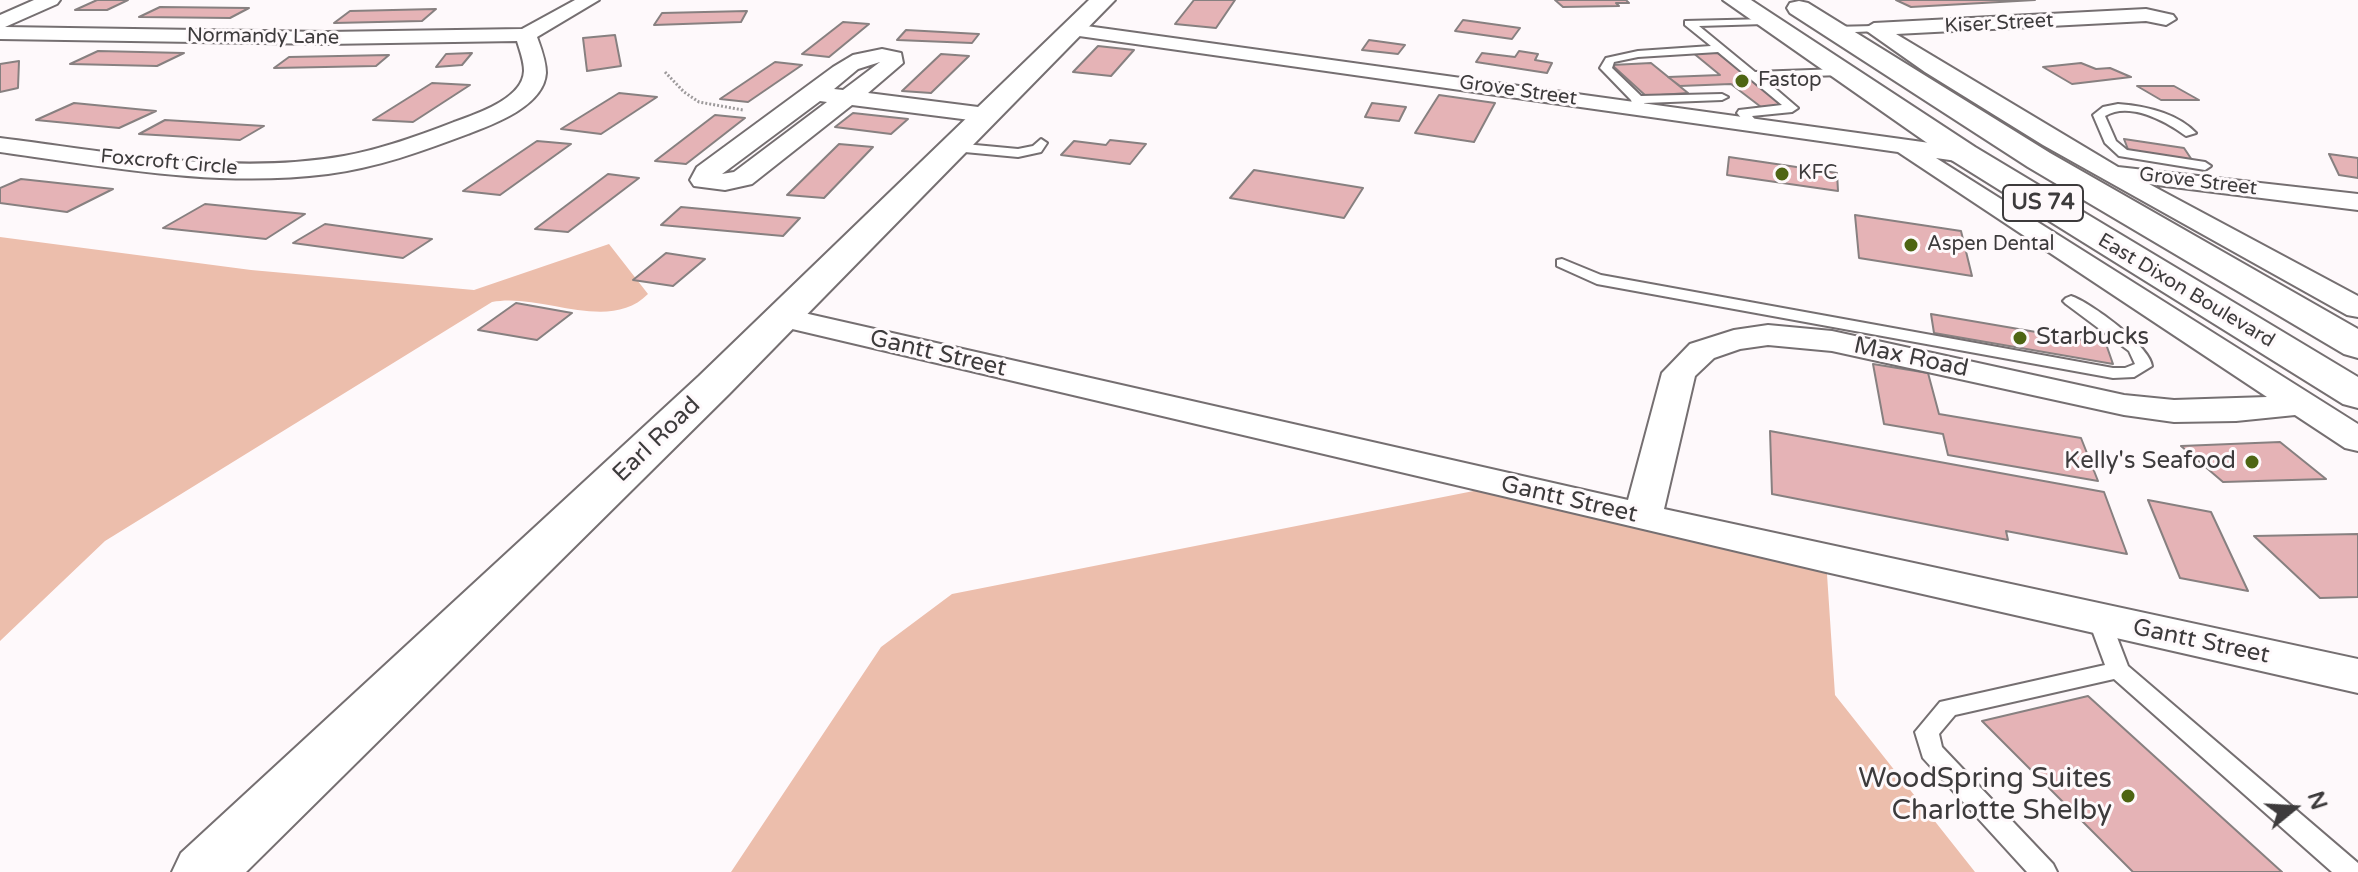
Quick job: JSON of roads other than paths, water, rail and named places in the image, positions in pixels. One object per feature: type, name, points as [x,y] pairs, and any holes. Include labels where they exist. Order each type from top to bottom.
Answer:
[{"type":"main road","name":"Earl Road","points":[[204,872],[782,317],[1103,0]]},
{"type":"main road","name":"East Dixon Boulevard","points":[[1735,0],[1777,17],[1839,72],[1964,154],[2358,395]]},
{"type":"main road","name":"East Dixon Boulevard","points":[[1777,17],[1815,16],[2039,160],[2358,346]]},
{"type":"main road","points":[[1777,17],[1829,53],[1994,147],[2039,160]]},
{"type":"main road","points":[[1964,154],[2018,168],[2210,277],[2284,305]]},
{"type":"street","points":[[0,22],[50,0]]},
{"type":"street","points":[[526,35],[589,0]]},
{"type":"street","name":"Kiser Street","points":[[1874,29],[2146,15],[2166,19]]},
{"type":"street","points":[[1874,29],[1967,88],[2109,171],[2358,308]]},
{"type":"street","name":"Grove Street","points":[[1072,30],[1639,104],[1717,107],[1752,123],[1964,154]]},
{"type":"street","name":"Normandy Lane","points":[[0,33],[326,38],[526,35]]},
{"type":"street","name":"Foxcroft Circle","points":[[0,145],[215,171],[293,169],[343,163],[419,144],[508,107],[533,81],[535,72],[526,35]]},
{"type":"street","points":[[861,58],[893,58],[892,63],[850,98],[743,178],[719,183],[703,180],[706,173],[861,58]]},
{"type":"street","points":[[815,93],[986,115]]},
{"type":"street","name":"East Dixon Boulevard","points":[[1898,145],[2358,440]]},
{"type":"street","name":"Grove Street","points":[[2039,160],[2358,202]]},
{"type":"street","name":"Gantt Street","points":[[782,317],[1643,517],[2358,676]]},
{"type":"street","name":"Max Road","points":[[1643,517],[1679,373],[1702,351],[1734,340],[1768,335],[1832,341],[2124,405],[2189,411],[2299,404]]},
{"type":"lane","name":"Kiser Street","points":[[1815,16],[1874,29]]},
{"type":"lane","points":[[1752,123],[1743,113],[1792,109],[1689,23],[1777,17]]},
{"type":"lane","points":[[1717,107],[1698,98],[1639,104],[1606,68],[1610,60],[1638,54],[1721,49]]},
{"type":"lane","points":[[1753,75],[1839,72]]},
{"type":"lane","points":[[1698,98],[1717,107]]},
{"type":"lane","points":[[2190,133],[2164,118],[2138,110],[2111,108],[2099,115],[2111,143],[2123,153],[2205,166]]},
{"type":"lane","points":[[954,147],[1018,153],[1037,149],[1041,143]]},
{"type":"lane","points":[[1562,263],[1597,279],[1882,333],[2113,373],[2128,373],[2144,366],[2143,358],[2135,348],[2071,301]]},
{"type":"lane","points":[[2099,619],[2118,670],[2350,872]]},
{"type":"lane","points":[[2044,872],[1931,751],[1927,732],[1948,708],[2118,670]]},
{"type":"place","name":"Fastop","points":[[1742,81]]},
{"type":"place","name":"KFC","points":[[1782,174]]},
{"type":"place","name":"Aspen Dental","points":[[1911,245]]},
{"type":"place","name":"Starbucks","points":[[2020,338]]},
{"type":"place","name":"Kelly's Seafood","points":[[2252,462]]},
{"type":"place","name":"WoodSpring Suites Charlotte Shelby","points":[[2128,796]]}]
